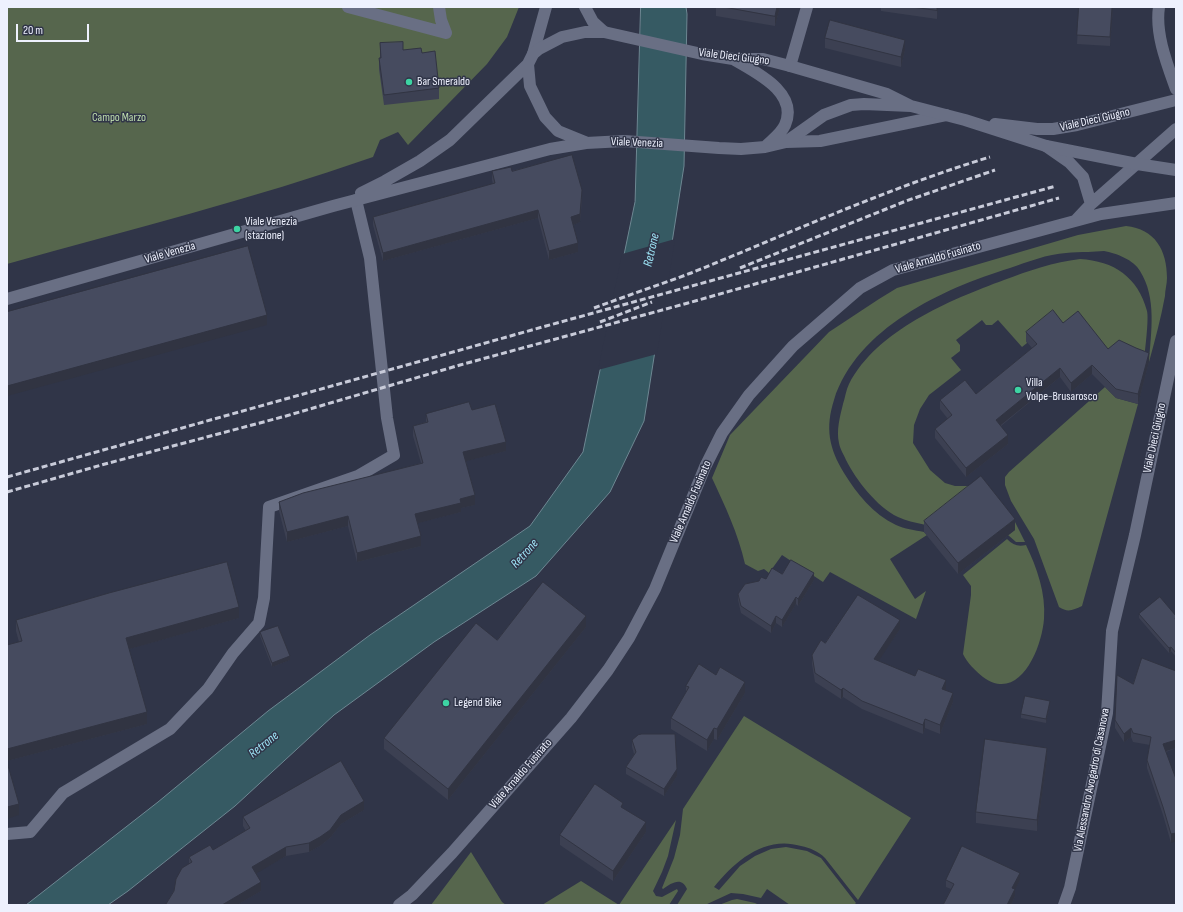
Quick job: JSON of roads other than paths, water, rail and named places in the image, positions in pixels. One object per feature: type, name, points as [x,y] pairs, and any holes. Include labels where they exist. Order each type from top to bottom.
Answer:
[{"type":"street","points":[[348,7],[446,33],[441,20],[439,7]]},
{"type":"street","points":[[546,7],[531,59],[530,86],[545,117],[558,131],[586,143]]},
{"type":"street","points":[[585,7],[593,22],[604,32]]},
{"type":"street","points":[[790,66],[807,7]]},
{"type":"street","points":[[1159,7],[1158,13],[1161,40],[1176,89]]},
{"type":"street","name":"Viale Dieci Giugno","points":[[531,59],[546,45],[562,37],[585,32],[604,32],[702,54],[734,59],[763,59],[887,94],[911,106]]},
{"type":"street","name":"Viale Venezia","points":[[333,206],[385,181],[420,161],[450,140],[531,59]]},
{"type":"street","points":[[734,59],[763,76],[779,90],[786,103],[787,114],[785,125],[765,147]]},
{"type":"street","name":"Viale Dieci Giugno","points":[[965,120],[1037,129],[1053,129],[1078,125],[1176,100]]},
{"type":"street","name":"Viale Dieci Giugno","points":[[786,142],[824,115],[851,105],[864,104],[911,106],[965,120],[1046,146],[1176,170]]},
{"type":"street","name":"Viale Venezia","points":[[7,299],[333,206],[550,149],[586,143],[624,141],[741,149],[765,147],[786,142],[820,141],[946,115]]},
{"type":"street","points":[[1076,220],[1091,204],[1176,129]]},
{"type":"street","points":[[1046,146],[1069,162],[1083,177],[1091,204]]},
{"type":"street","points":[[7,834],[30,832],[63,793],[170,729],[208,689],[233,653],[259,623],[264,598],[269,507],[358,476],[394,455],[387,418],[370,258],[356,200]]},
{"type":"street","name":"Viale Arnaldo Fusinato","points":[[399,905],[410,900],[452,853],[570,718],[608,670],[630,638],[655,589],[705,467],[722,433],[748,395],[793,346],[860,288],[893,270],[1101,214],[1176,203]]},
{"type":"street","name":"Viale Dieci Giugno","points":[[1135,535],[1176,341]]},
{"type":"street","name":"Via Alessandro Avogadro di Casanova","points":[[1064,905],[1070,888],[1107,713],[1112,630],[1135,535]]},
{"type":"water","name":"Retrone","points":[[641,7],[686,7],[684,166],[644,421],[610,492],[536,576],[434,642],[334,715],[235,806],[128,891],[108,905],[26,905],[158,802],[268,711],[370,635],[530,526],[583,452],[635,202]]},
{"type":"railway","points":[[594,308],[691,273],[877,197],[952,169],[990,157]]},
{"type":"railway","points":[[740,268],[906,201],[995,170]]},
{"type":"railway","points":[[7,477],[546,326],[1056,186]]},
{"type":"railway","points":[[7,492],[105,464],[286,416],[460,365],[688,303],[1059,198]]},
{"type":"railway","points":[[600,322],[652,302]]},
{"type":"place","name":"Bar Smeraldo","points":[[409,82]]},
{"type":"place","name":"Viale Venezia (stazione)","points":[[237,229]]},
{"type":"place","name":"Villa Volpe-Brusarosco","points":[[1018,390]]},
{"type":"place","name":"Legend Bike","points":[[446,703]]},
{"type":"park label","name":"Campo Marzo","points":[[119,118]]}]
